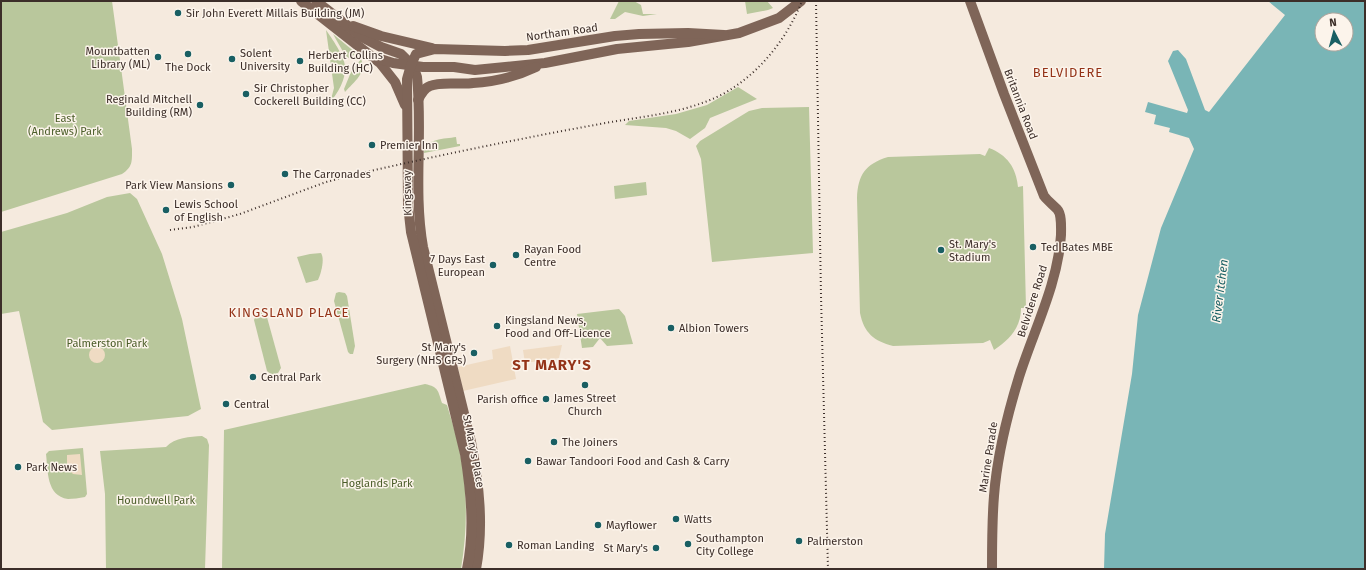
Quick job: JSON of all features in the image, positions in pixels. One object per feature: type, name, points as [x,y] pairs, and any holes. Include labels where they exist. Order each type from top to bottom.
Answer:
[{"type":"main road","points":[[301,1],[374,57]]},
{"type":"main road","points":[[316,1],[362,37],[381,47],[401,54],[411,65]]},
{"type":"main road","name":"Northam Road","points":[[374,57],[393,63],[454,67],[475,70],[545,63],[617,49],[688,42],[739,33],[785,14],[801,1]]},
{"type":"main road","name":"Britannia Road","points":[[970,1],[1004,94],[1044,196],[1049,203],[1058,210]]},
{"type":"main road","points":[[337,17],[352,25],[381,36],[435,49]]},
{"type":"main road","name":"Northam Road","points":[[411,65],[416,54],[435,49],[505,51],[536,49],[639,34],[688,33],[724,35]]},
{"type":"main road","name":"Kingsway","points":[[374,57],[384,67],[395,82],[407,110]]},
{"type":"main road","points":[[418,100],[426,88],[434,84],[468,84],[485,82],[526,72],[545,63]]},
{"type":"main road","name":"Kingsway","points":[[411,65],[417,77],[420,229],[447,363]]},
{"type":"main road","name":"Kingsway","points":[[411,65],[407,79],[407,168],[408,205],[411,232],[447,363]]},
{"type":"main road","name":"Belvidere Road","points":[[1027,352],[1054,275],[1061,235],[1061,220],[1058,210]]},
{"type":"main road","name":"Marine Parade","points":[[992,569],[994,496],[999,458],[1007,417],[1027,352]]},
{"type":"main road","name":"St Mary's Place","points":[[447,363],[469,478],[471,541],[467,569]]},
{"type":"main road","name":"St Mary's Place","points":[[447,363],[471,442],[479,491],[480,534],[476,569]]},
{"type":"green space","name":"East (Andrews) Park","points":[[1,1],[112,1],[132,149],[130,166],[122,174],[1,212]]},
{"type":"green space","points":[[619,1],[634,1],[641,5],[643,14],[657,14],[643,16],[625,12],[615,19],[610,19]]},
{"type":"green space","points":[[745,1],[767,1],[773,8],[747,14]]},
{"type":"green space","points":[[326,30],[340,52],[345,66],[343,81],[330,103],[334,88]]},
{"type":"green space","points":[[333,34],[356,53],[350,58],[346,57]]},
{"type":"green space","points":[[361,59],[361,73],[356,81],[345,92],[344,89],[351,72]]},
{"type":"green space","points":[[738,87],[757,99],[710,118],[705,128],[690,139],[676,131],[666,128],[625,125],[629,121],[676,114],[707,105]]},
{"type":"green space","points":[[809,107],[813,253],[712,262],[701,159],[696,146],[700,141],[749,111],[762,108]]},
{"type":"green space","points":[[456,137],[457,144],[460,144],[460,146],[424,153],[428,144],[436,140]]},
{"type":"green space","name":"St. Mary's Stadium","points":[[989,148],[1006,158],[1013,168],[1018,187],[1023,186],[1026,308],[1021,308],[1019,322],[1013,333],[1005,342],[994,350],[990,340],[983,343],[893,346],[880,342],[867,331],[860,313],[857,198],[861,177],[868,167],[888,157],[980,154],[985,156]]},
{"type":"green space","points":[[646,182],[647,195],[615,199],[614,186]]},
{"type":"green space","name":"Palmerston Park","points":[[130,193],[137,199],[162,254],[182,319],[201,409],[188,416],[52,430],[43,422],[19,311],[1,314],[1,232],[67,213],[107,197]]},
{"type":"green space","points":[[321,253],[323,263],[318,280],[306,283],[297,257]]},
{"type":"green space","points":[[336,293],[345,293],[347,296],[355,346],[353,354],[348,352],[334,301]]},
{"type":"green space","points":[[263,309],[265,310],[281,368],[278,373],[272,375],[267,371],[254,320],[256,315]]},
{"type":"green space","points":[[619,309],[625,316],[633,344],[607,346],[600,338],[593,347],[582,348],[577,314]]},
{"type":"green space","name":"Hoglands Park","points":[[425,384],[435,388],[439,393],[442,403],[447,405],[460,451],[466,500],[465,541],[461,569],[222,569],[224,430]]},
{"type":"green space","name":"Houndwell Park","points":[[202,436],[207,439],[209,445],[205,569],[106,569],[105,494],[100,451],[166,447],[178,439]]},
{"type":"green space","points":[[83,448],[87,494],[85,497],[74,499],[61,497],[52,488],[48,474],[46,454],[49,451]]},
{"type":"shaded area","points":[[562,345],[559,358],[525,363],[523,350]]},
{"type":"shaded area","points":[[510,346],[516,379],[463,391],[458,367],[493,359],[492,350]]},
{"type":"shaded area","points":[[97,347],[104,352],[105,355],[100,362],[97,363],[90,358],[89,355],[94,348]]},
{"type":"shaded area","points":[[80,454],[82,475],[73,474],[67,468],[67,455]]},
{"type":"water","name":"River Itchen","points":[[1268,1],[1365,1],[1365,569],[1104,569],[1105,534],[1132,374],[1138,315],[1161,228],[1194,149],[1189,138],[1169,132],[1170,128],[1154,124],[1156,115],[1145,112],[1148,102],[1187,113],[1188,110],[1168,61],[1173,51],[1178,50],[1186,59],[1205,110],[1209,112],[1285,15]]},
{"type":"railway","points":[[170,230],[193,227],[240,214],[326,182],[353,175],[507,142],[600,124],[663,114],[708,101],[736,86],[760,66],[780,42],[796,15],[802,1]]},
{"type":"railway","points":[[816,1],[821,296],[828,569]]},
{"type":"place","name":"Sir John Everett Millais Building (JM)","points":[[178,13]]},
{"type":"place","name":"The Dock","points":[[188,54]]},
{"type":"place","name":"Mountbatten Library (ML)","points":[[158,57]]},
{"type":"place","name":"Solent University","points":[[232,59]]},
{"type":"place","name":"Herbert Collins Building (HC)","points":[[300,61]]},
{"type":"place","name":"Sir Christopher Cockerell Building (CC)","points":[[246,94]]},
{"type":"place","name":"Reginald Mitchell Building (RM)","points":[[200,105]]},
{"type":"place","name":"Premier Inn","points":[[372,145]]},
{"type":"place","name":"The Carronades","points":[[285,174]]},
{"type":"place","name":"Park View Mansions","points":[[231,185]]},
{"type":"place","name":"Lewis School of English","points":[[166,210]]},
{"type":"place","name":"Ted Bates MBE","points":[[1033,247]]},
{"type":"place","name":"St. Mary's Stadium","points":[[941,250]]},
{"type":"place","name":"Rayan Food Centre","points":[[516,255]]},
{"type":"place","name":"7 Days East European","points":[[493,265]]},
{"type":"place","name":"Kingsland News, Food and Off-Licence","points":[[497,326]]},
{"type":"place","name":"Albion Towers","points":[[671,328]]},
{"type":"place","name":"St Mary's Surgery (NHS GPs)","points":[[474,353]]},
{"type":"place","name":"Central Park","points":[[253,377]]},
{"type":"place","name":"James Street Church","points":[[585,385]]},
{"type":"place","name":"Parish office","points":[[546,399]]},
{"type":"place","name":"Central","points":[[226,404]]},
{"type":"place","name":"The Joiners","points":[[554,442]]},
{"type":"place","name":"Bawar Tandoori Food and Cash & Carry","points":[[528,461]]},
{"type":"place","name":"Park News","points":[[18,467]]},
{"type":"place","name":"Watts","points":[[676,519]]},
{"type":"place","name":"Mayflower","points":[[598,525]]},
{"type":"place","name":"Palmerston","points":[[799,541]]},
{"type":"place","name":"Southampton City College","points":[[688,544]]},
{"type":"place","name":"Roman Landing","points":[[509,545]]},
{"type":"place","name":"St Mary's","points":[[656,548]]},
{"type":"district","name":"BELVIDERE","points":[[1068,72]]},
{"type":"district","name":"KINGSLAND PLACE","points":[[289,312]]},
{"type":"district","name":"ST MARY'S","points":[[552,365]]}]
